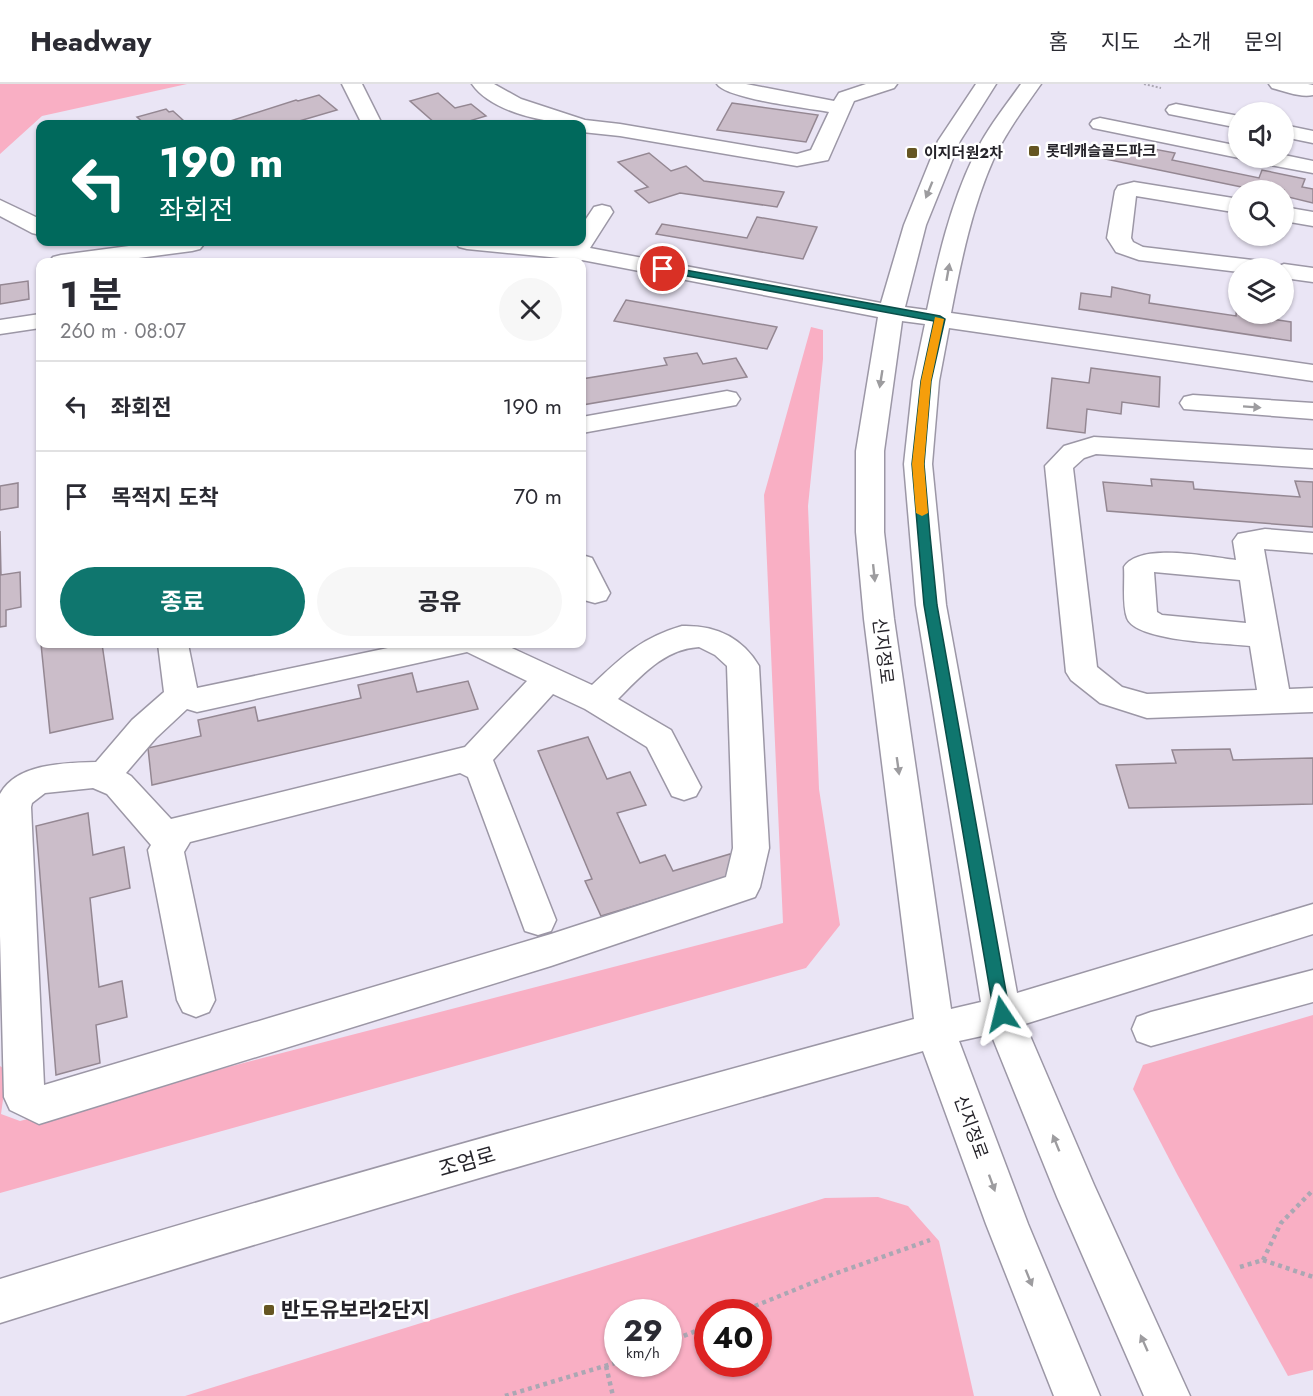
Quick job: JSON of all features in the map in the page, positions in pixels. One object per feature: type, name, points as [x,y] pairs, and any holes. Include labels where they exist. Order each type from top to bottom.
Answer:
[{"type":"street","points":[[352,84],[365,120]]},
{"type":"street","points":[[482,84],[489,91],[533,110],[564,120]]},
{"type":"street","points":[[727,84],[750,92],[840,108]]},
{"type":"street","points":[[586,126],[620,130],[797,160],[820,155],[846,97],[887,84]]},
{"type":"street","name":"신지정로","points":[[986,84],[949,141],[915,225],[891,312],[870,451],[870,532],[879,619],[935,1030],[1007,1224],[1077,1396]]},
{"type":"street","points":[[1031,84],[1001,126],[983,159],[952,246],[940,319],[926,381],[918,464],[931,605],[1002,1014],[1078,1197],[1167,1396]]},
{"type":"street","points":[[1279,84],[1311,93]]},
{"type":"street","points":[[1164,137],[1180,101],[1228,118]]},
{"type":"street","points":[[1100,124],[1228,150]]},
{"type":"street","points":[[1294,133],[1313,137]]},
{"type":"street","points":[[1294,163],[1313,167]]},
{"type":"street","points":[[1228,204],[1134,189],[1126,191],[1119,238],[1124,247],[1138,253],[1228,264]]},
{"type":"street","points":[[0,207],[36,226]]},
{"type":"street","points":[[586,236],[602,212]]},
{"type":"street","points":[[1294,216],[1313,219]]},
{"type":"street","points":[[495,246],[572,257]]},
{"type":"street","points":[[101,258],[193,249]]},
{"type":"street","points":[[586,259],[891,312],[1313,373]]},
{"type":"street","points":[[1294,273],[1313,275]]},
{"type":"street","points":[[0,327],[36,322]]},
{"type":"street","points":[[1190,355],[1194,451]]},
{"type":"street","points":[[586,424],[727,399]]},
{"type":"street","points":[[1193,403],[1313,411]]},
{"type":"street","points":[[1313,459],[1094,445],[1074,452],[1059,466],[1082,672],[1111,696],[1147,706],[1313,700]]},
{"type":"street","points":[[1275,702],[1248,541],[1265,539],[1313,543]]},
{"type":"street","points":[[1253,571],[1150,561],[1138,567],[1142,617],[1155,625],[1264,636]]},
{"type":"street","points":[[586,574],[595,594]]},
{"type":"street","points":[[171,843],[118,785],[95,775],[37,781],[16,796],[14,807],[24,1096],[39,1105],[551,950],[742,887],[751,848],[743,666],[737,654],[706,637],[687,636],[668,641],[650,651],[596,701]]},
{"type":"street","points":[[174,648],[181,696]]},
{"type":"street","points":[[181,696],[197,700],[438,648]]},
{"type":"street","points":[[486,648],[596,701],[659,739],[684,787]]},
{"type":"street","points":[[470,763],[550,677]]},
{"type":"street","points":[[102,778],[144,729],[181,696]]},
{"type":"street","points":[[196,1000],[166,850],[178,831],[463,759],[482,769],[538,920]]},
{"type":"street","name":"조엄로","points":[[0,1301],[161,1251],[614,1119],[935,1030],[1002,1014],[1313,920]]},
{"type":"street","points":[[1151,1029],[1313,986]]},
{"type":"path","points":[[1263,1260],[1281,1223],[1313,1190]]},
{"type":"path","points":[[772,1299],[930,1240]]},
{"type":"path","points":[[1240,1267],[1263,1260],[1313,1277]]},
{"type":"path","points":[[505,1396],[604,1367]]},
{"type":"path","points":[[609,1377],[613,1396]]},
{"type":"shaded area","points":[[0,84],[187,84],[42,116],[0,154]]},
{"type":"shaded area","points":[[811,327],[823,330],[823,359],[808,506],[819,789],[840,925],[806,968],[0,1193],[0,1066],[7,1071],[1,1114],[20,1121],[783,923],[764,495]]},
{"type":"shaded area","points":[[1313,1015],[1313,1370],[1288,1376],[1133,1089],[1143,1065]]},
{"type":"shaded area","points":[[878,1197],[908,1206],[939,1241],[974,1396],[185,1396],[825,1198]]},
{"type":"building","points":[[438,93],[455,108],[471,104],[486,116],[472,120],[431,120],[410,101]]},
{"type":"building","points":[[319,95],[337,110],[303,120],[234,120],[296,100]]},
{"type":"building","points":[[732,103],[818,115],[806,142],[717,130]]},
{"type":"building","points":[[166,109],[169,112],[173,111],[183,120],[140,120],[137,117]]},
{"type":"building","points":[[1092,144],[1135,153],[1138,146],[1175,153],[1172,160],[1259,178],[1262,170],[1305,179],[1302,187],[1313,189],[1313,203],[1294,198],[1294,180],[1228,180],[1228,184],[1086,155]]},
{"type":"building","points":[[649,153],[671,171],[686,166],[704,181],[784,192],[777,207],[680,193],[649,203],[635,191],[648,187],[618,162]]},
{"type":"building","points":[[757,217],[817,227],[803,259],[656,234],[662,224],[747,238]]},
{"type":"building","points":[[28,281],[29,299],[0,304],[0,285]]},
{"type":"building","points":[[1112,287],[1150,295],[1149,303],[1228,315],[1228,324],[1291,324],[1291,341],[1079,309],[1081,293],[1111,297]]},
{"type":"building","points":[[626,300],[777,327],[767,349],[614,321]]},
{"type":"building","points":[[697,353],[703,364],[736,358],[747,377],[586,404],[586,378],[667,365],[664,358]]},
{"type":"building","points":[[1091,368],[1160,377],[1159,407],[1122,402],[1121,414],[1087,409],[1085,433],[1047,428],[1052,378],[1089,383]]},
{"type":"building","points":[[1151,479],[1193,482],[1194,489],[1300,497],[1295,481],[1313,482],[1313,527],[1107,511],[1103,482],[1152,486]]},
{"type":"building","points":[[18,483],[18,507],[0,510],[0,486]]},
{"type":"building","points":[[0,531],[1,575],[20,572],[21,607],[6,610],[6,626],[0,627]]},
{"type":"building","points":[[41,648],[103,648],[113,719],[50,733]]},
{"type":"building","points":[[412,673],[417,692],[468,681],[478,709],[152,785],[148,748],[201,736],[198,720],[255,707],[258,721],[361,698],[358,685]]},
{"type":"building","points":[[588,737],[607,779],[630,772],[646,805],[617,813],[640,863],[665,855],[673,871],[730,854],[740,874],[601,916],[585,881],[592,879],[538,751]]},
{"type":"building","points":[[1230,749],[1233,760],[1313,758],[1313,804],[1129,808],[1116,765],[1176,763],[1172,750]]},
{"type":"building","points":[[88,813],[93,855],[124,847],[130,888],[90,898],[99,987],[122,981],[127,1017],[96,1025],[100,1063],[56,1075],[36,826]]},
{"type":"slow traffic","points":[[922,513],[918,464],[926,381],[940,319],[938,319]]},
{"type":"place","name":"롯데캐슬골드파크","points":[[1034,151]]},
{"type":"place","name":"이지더원2차","points":[[912,153]]},
{"type":"place","name":"반도유보라2단지","points":[[269,1310]]},
{"type":"route","points":[[663,269],[891,312],[940,319],[926,381],[918,464],[924,535],[931,605],[1002,1014]]}]
